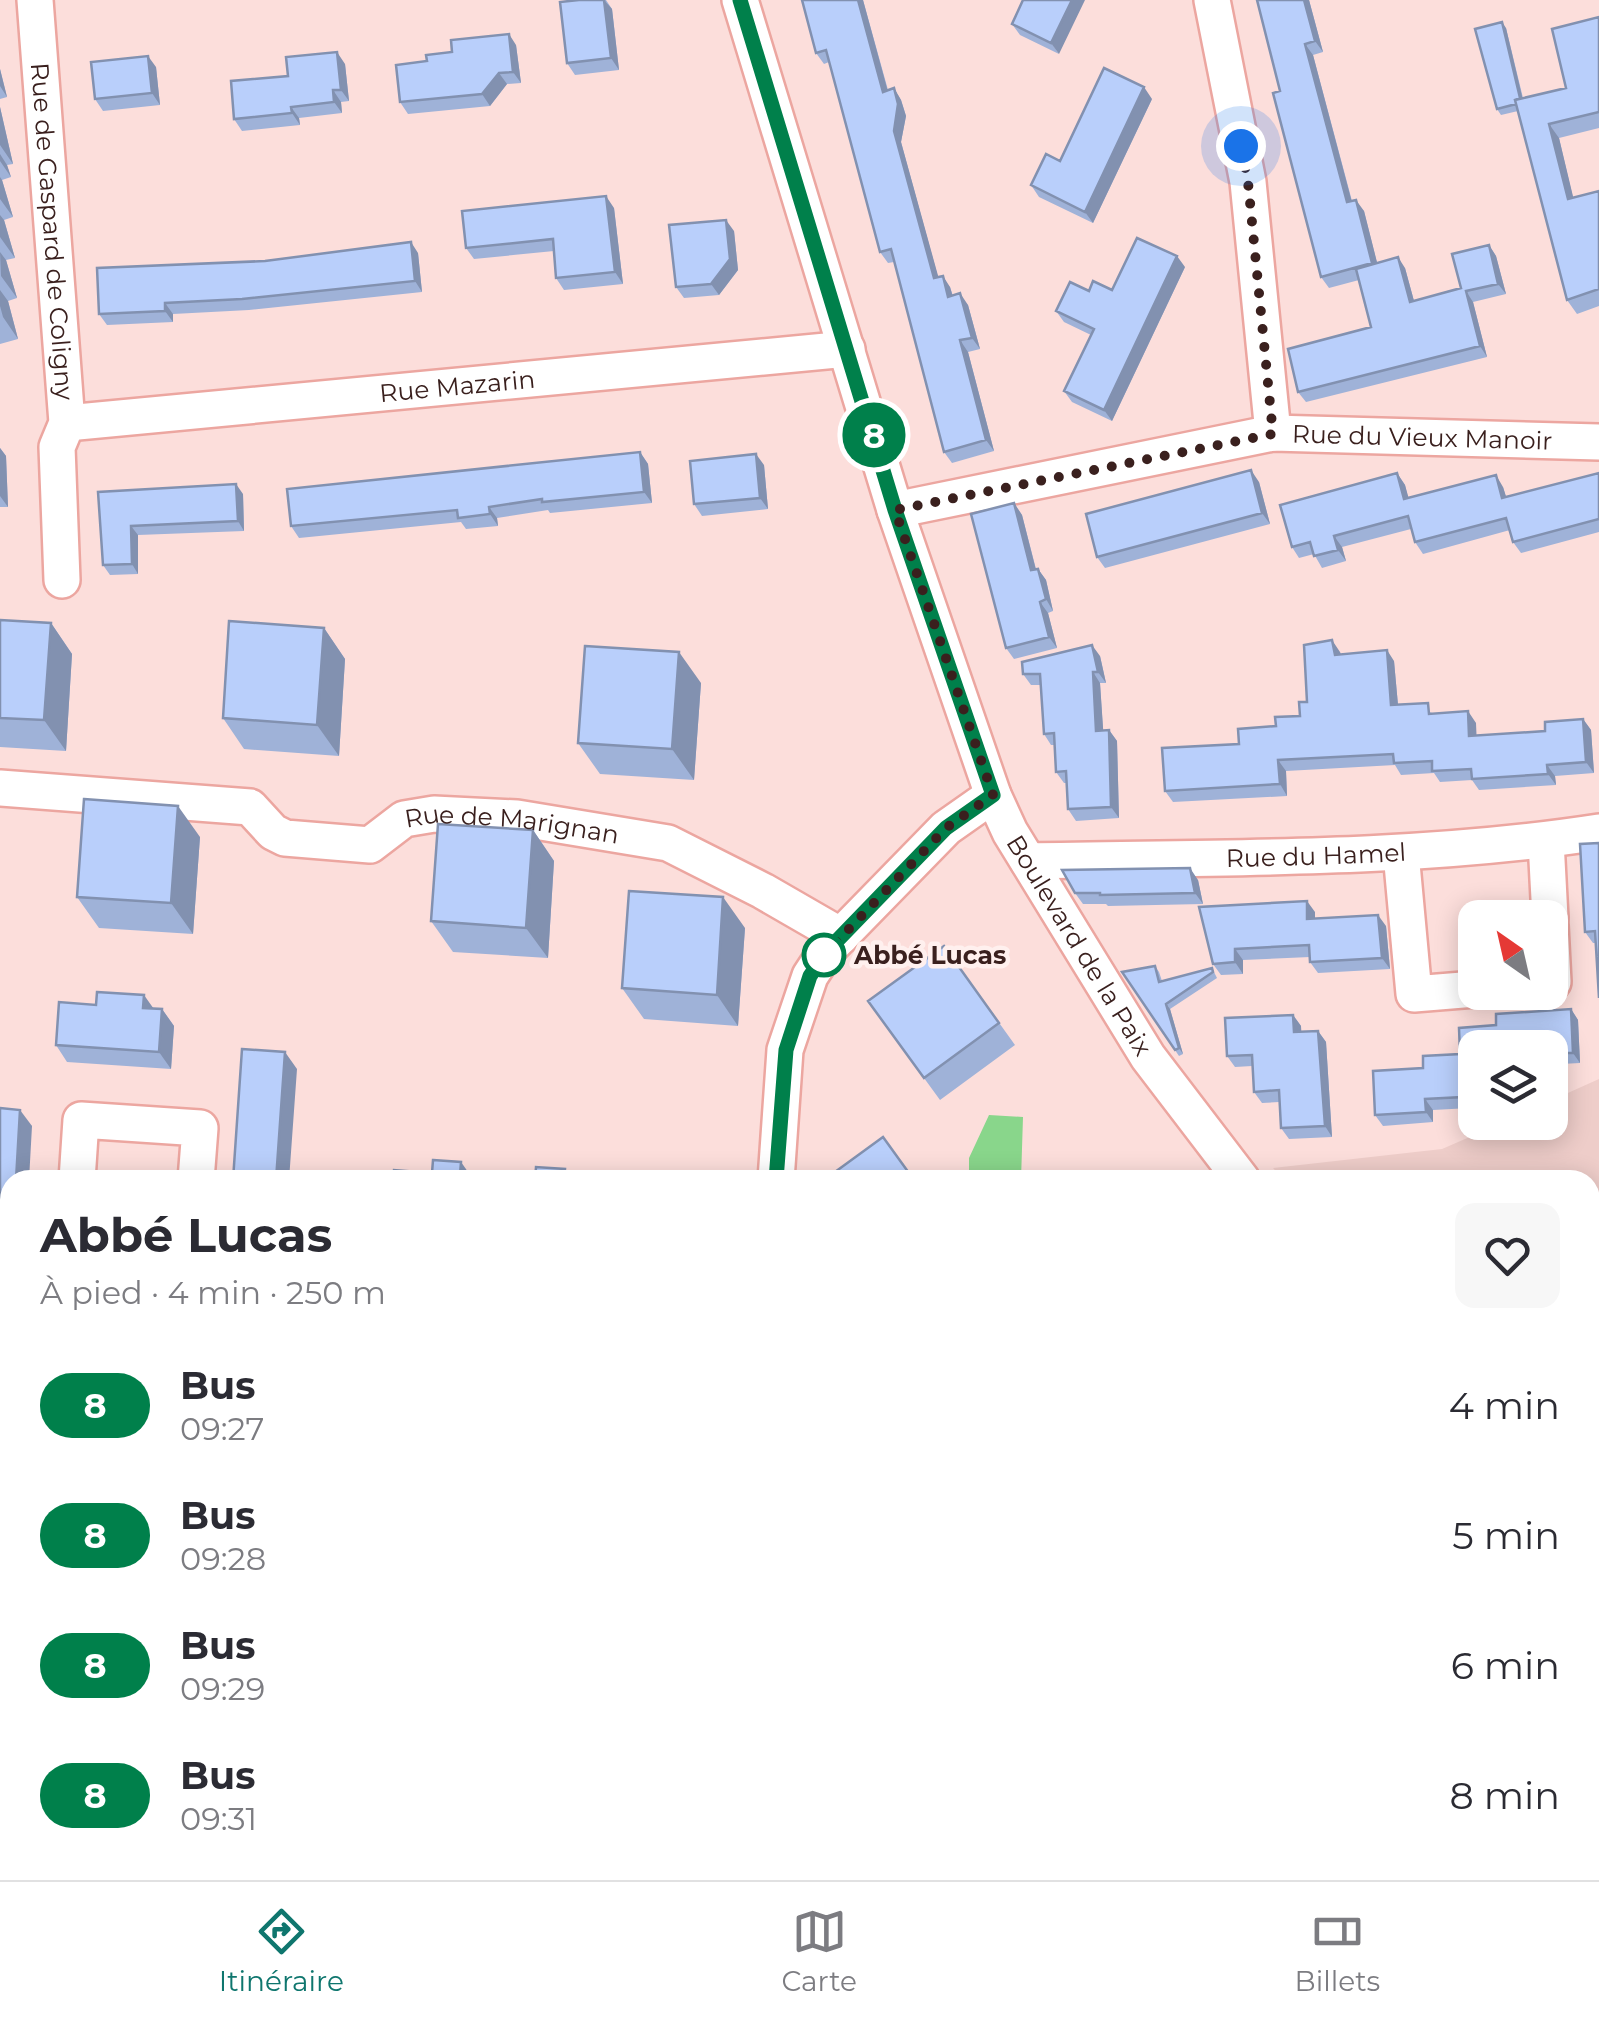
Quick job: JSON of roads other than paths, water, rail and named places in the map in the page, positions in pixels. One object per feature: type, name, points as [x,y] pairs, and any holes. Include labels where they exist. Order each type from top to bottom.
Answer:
[{"type":"street","name":"Rue de Gaspard de Coligny","points":[[35,0],[67,423],[57,447],[62,580]]},
{"type":"street","name":"Boulevard de la Paix","points":[[740,0],[895,510],[993,795],[1028,861],[1148,1058],[1234,1170]]},
{"type":"street","points":[[1212,0],[1248,182],[1273,434]]},
{"type":"street","name":"Rue Mazarin","points":[[67,423],[848,350]]},
{"type":"street","name":"Rue du Vieux Manoir","points":[[895,510],[1273,434],[1599,442]]},
{"type":"street","name":"Rue de Marignan","points":[[0,788],[250,808],[285,838],[370,844],[404,820],[434,814],[517,818],[668,843],[841,936]]},
{"type":"street","points":[[777,1170],[786,1050],[810,976],[841,936],[946,828],[993,795]]},
{"type":"street","name":"Rue du Hamel","points":[[1028,861],[1401,853],[1546,841],[1599,832]]},
{"type":"street","points":[[1546,841],[1549,900]]},
{"type":"street","points":[[1401,853],[1414,994],[1458,990]]},
{"type":"street","points":[[78,1170],[81,1120],[200,1128],[197,1170]]},
{"type":"place","name":"Abbé Lucas","points":[[824,955]]}]
